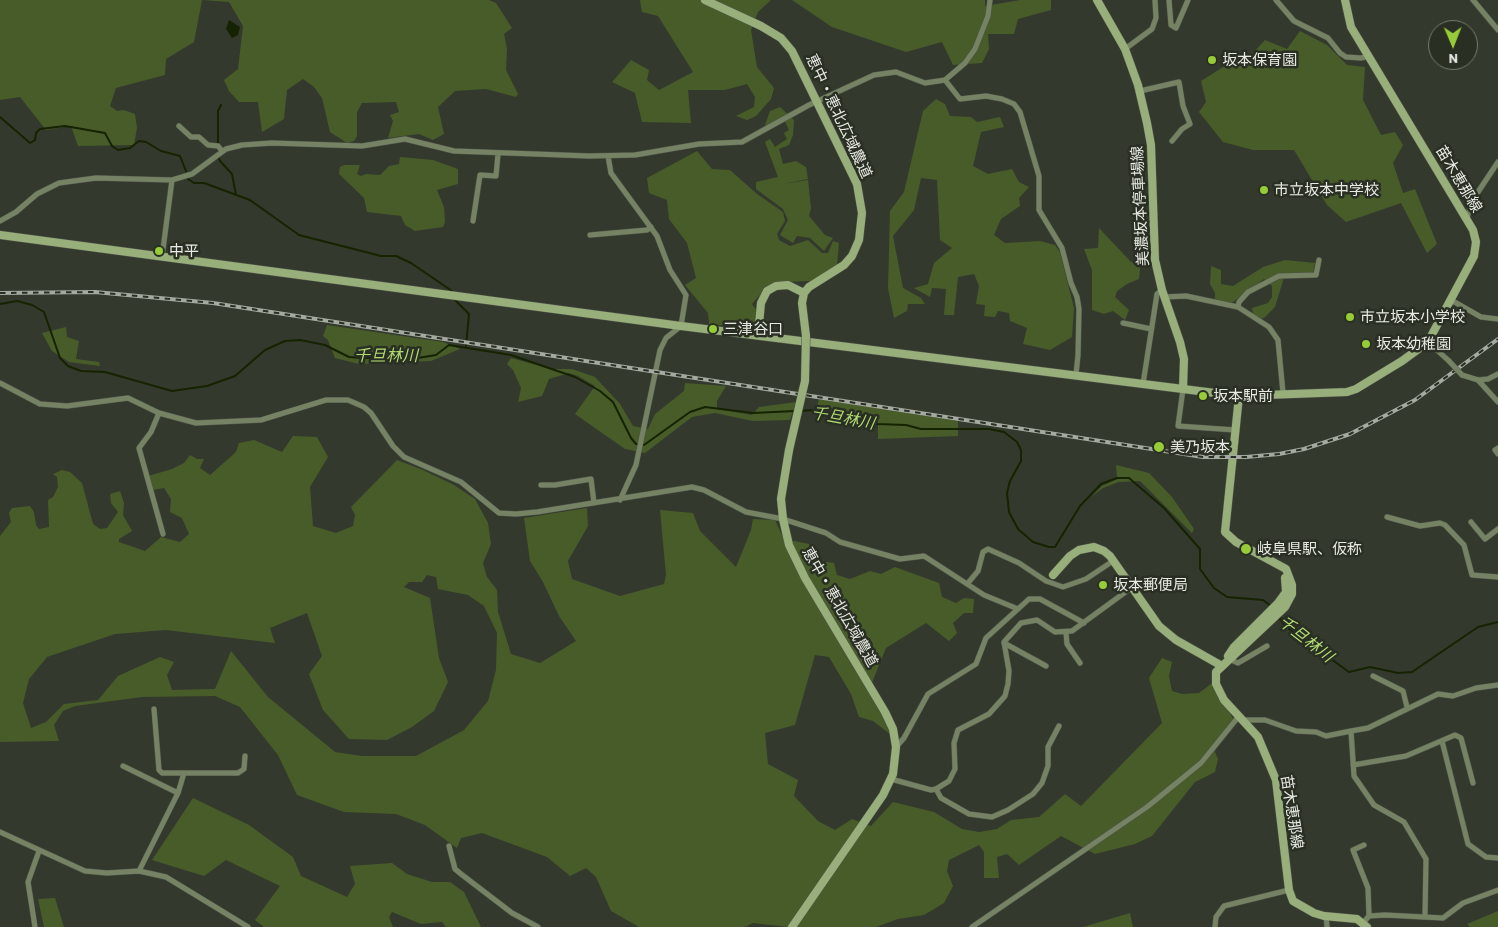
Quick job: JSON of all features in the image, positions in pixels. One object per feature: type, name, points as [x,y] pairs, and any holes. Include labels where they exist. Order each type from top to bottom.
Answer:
[{"type":"street","name":"恵中・恵北広域農道","points":[[705,0],[761,26],[781,38],[798,59],[856,184],[862,206],[862,227],[857,246],[848,261],[804,293],[802,303],[806,336],[805,380],[788,450],[782,489],[783,519],[795,558],[886,712],[896,747],[891,778],[874,808],[792,927]]},
{"type":"street","points":[[0,220],[16,212],[37,194],[59,183],[96,178],[172,180],[192,174],[222,151],[232,146],[258,143],[362,146],[405,139],[454,151],[498,154],[608,156],[635,155],[699,144],[742,142],[865,78],[885,73],[900,73],[925,83],[945,80],[969,58],[975,49],[988,16],[990,0]]},
{"type":"street","name":"美濃坂本停車場線","points":[[1097,0],[1125,49],[1140,91],[1151,145],[1154,248],[1163,294],[1184,360],[1183,390]]},
{"type":"street","points":[[1125,49],[1152,29],[1156,18],[1155,0]]},
{"type":"street","points":[[1168,0],[1171,25],[1176,28],[1181,22],[1184,5],[1188,0]]},
{"type":"street","points":[[1276,0],[1294,21],[1328,38],[1340,53],[1346,57],[1361,58],[1368,56]]},
{"type":"street","name":"苗木恵那線","points":[[1289,890],[1276,780],[1258,737],[1219,692],[1215,679],[1216,672],[1263,623],[1282,605],[1290,601],[1292,585],[1286,569],[1236,542],[1225,532],[1239,396],[1347,392],[1356,389],[1419,350],[1428,342],[1476,250],[1476,237],[1348,19],[1345,0]]},
{"type":"street","points":[[1473,0],[1498,30]]},
{"type":"street","points":[[945,80],[960,99],[986,96],[1002,99],[1014,104],[1020,112],[1039,176],[1038,210],[1062,248],[1071,283],[1077,297],[1079,309],[1076,375]]},
{"type":"street","points":[[1140,91],[1179,82],[1190,124],[1182,128],[1172,141]]},
{"type":"street","points":[[179,126],[191,137],[200,137],[208,145],[218,146],[222,151]]},
{"type":"street","points":[[473,221],[480,174],[496,176],[498,154]]},
{"type":"street","points":[[608,156],[611,173],[651,227],[664,252],[670,270],[686,295],[681,326],[666,338],[660,350],[636,465],[620,500]]},
{"type":"street","points":[[1466,219],[1472,201],[1498,162]]},
{"type":"street","points":[[162,257],[172,180]]},
{"type":"street","points":[[590,235],[651,227]]},
{"type":"street","points":[[0,235],[681,326],[1239,396]]},
{"type":"street","points":[[1238,307],[1239,302],[1248,292],[1279,276],[1316,275],[1320,260]]},
{"type":"street","points":[[758,335],[761,303],[767,291],[776,286],[788,285],[804,293]]},
{"type":"street","points":[[1144,384],[1156,294],[1163,294],[1186,296],[1238,307],[1252,315],[1276,335],[1282,366],[1283,393]]},
{"type":"street","points":[[1450,300],[1481,317],[1498,319]]},
{"type":"street","points":[[1123,322],[1151,329]]},
{"type":"street","points":[[1428,342],[1449,360],[1462,375],[1478,380],[1488,379],[1498,374]]},
{"type":"street","points":[[1478,380],[1498,402]]},
{"type":"street","points":[[0,382],[40,404],[67,406],[128,398],[159,413],[196,423],[261,420],[326,400],[348,400],[364,407],[371,413],[393,446],[404,457],[461,482],[479,495],[494,510],[516,514],[620,500],[692,487],[704,490],[746,512],[783,519],[826,533],[840,542],[900,559],[924,556],[984,595],[1018,609]]},
{"type":"street","points":[[1183,390],[1178,426],[1235,430]]},
{"type":"street","points":[[159,413],[151,432],[139,448],[163,534]]},
{"type":"street","points":[[1498,448],[1495,450],[1498,454]]},
{"type":"street","points":[[541,485],[556,485],[590,479],[594,503]]},
{"type":"street","points":[[1387,517],[1420,526],[1445,525],[1464,545],[1472,575],[1498,577]]},
{"type":"street","points":[[1471,522],[1485,539],[1498,529]]},
{"type":"street","points":[[1053,575],[1070,556],[1083,548],[1094,547],[1104,551],[1113,561],[1154,621],[1167,634],[1222,666]]},
{"type":"street","points":[[968,583],[979,568],[983,552],[988,550],[1019,563],[1046,581],[1063,587],[1077,584],[1113,561]]},
{"type":"street","points":[[891,778],[925,788],[936,789],[945,784],[953,774],[954,743],[958,730],[989,714],[1005,696],[1009,671],[1004,643],[1015,627],[1021,622],[1031,620],[1043,623],[1055,632],[1066,633],[1084,623],[1132,588]]},
{"type":"street","points":[[896,747],[904,738],[928,694],[976,664],[986,638],[1029,599],[1035,598],[1084,623]]},
{"type":"street","name":"苗木恵那線","points":[[1222,666],[1234,647],[1263,623]]},
{"type":"street","points":[[1066,633],[1067,644],[1080,663]]},
{"type":"street","points":[[1004,643],[1046,666]]},
{"type":"street","points":[[1229,659],[1238,663],[1267,646]]},
{"type":"street","points":[[1373,676],[1403,691],[1407,707]]},
{"type":"street","points":[[972,927],[1147,807],[1201,762],[1241,718],[1265,720],[1296,731],[1316,732],[1326,736],[1368,728],[1407,707],[1438,694],[1453,696],[1476,688],[1498,684]]},
{"type":"street","points":[[154,708],[159,770],[162,774],[238,773],[244,769],[246,756]]},
{"type":"street","points":[[936,789],[941,798],[969,814],[992,817],[1008,810],[1033,794],[1042,783],[1048,766],[1048,747],[1059,726]]},
{"type":"street","points":[[1350,731],[1354,776],[1374,805],[1404,822],[1426,859],[1425,916]]},
{"type":"street","points":[[1353,765],[1406,756],[1455,735],[1461,738],[1472,784]]},
{"type":"street","points":[[1442,741],[1468,844],[1486,857],[1498,858]]},
{"type":"street","points":[[123,766],[178,793]]},
{"type":"street","points":[[139,872],[178,793],[184,773]]},
{"type":"street","points":[[0,832],[85,871],[107,874],[139,872],[166,877],[248,927]]},
{"type":"street","points":[[1215,927],[1216,917],[1224,906],[1289,890],[1293,901],[1300,907],[1326,916],[1356,919],[1365,925],[1369,916],[1368,888],[1353,850],[1364,845]]},
{"type":"street","points":[[449,846],[455,868],[461,874],[512,913],[538,927]]},
{"type":"street","points":[[35,927],[28,882],[39,851]]},
{"type":"street","points":[[1369,916],[1425,916],[1442,918],[1463,903],[1498,890]]},
{"type":"street","points":[[1326,916],[1327,927]]},
{"type":"shaded area","points":[[0,0],[202,0],[194,42],[166,59],[165,75],[116,88],[110,106],[117,111],[124,110],[135,114],[137,128],[134,145],[78,146],[71,126],[46,130],[20,97],[0,100]]},
{"type":"shaded area","points":[[202,0],[489,0],[496,3],[512,28],[504,34],[507,49],[506,70],[518,94],[516,97],[486,89],[455,91],[438,107],[444,134],[433,140],[419,134],[388,138],[393,121],[390,115],[399,112],[396,102],[362,103],[357,112],[357,136],[354,141],[347,143],[330,132],[322,98],[314,87],[303,79],[287,90],[284,119],[262,132],[258,102],[239,102],[229,91],[224,80],[238,69],[243,26],[229,2]]},
{"type":"shaded area","points":[[640,0],[771,0],[758,12],[751,30],[757,67],[774,88],[771,99],[756,116],[747,120],[736,116],[754,107],[755,97],[747,84],[725,90],[688,90],[691,123],[642,122],[635,93],[612,82],[631,60],[649,70],[647,80],[659,90],[693,72],[658,16],[642,12]]},
{"type":"shaded area","points":[[792,0],[985,0],[985,6],[1020,0],[1051,0],[1051,10],[1018,19],[1014,34],[988,34],[989,49],[982,63],[953,65],[942,42],[906,52],[832,27]]},
{"type":"shaded area","points":[[229,20],[240,27],[238,35],[232,38],[226,29]]},
{"type":"shaded area","points":[[1300,31],[1327,45],[1347,65],[1365,67],[1363,100],[1381,135],[1395,132],[1403,145],[1393,163],[1403,193],[1415,189],[1437,244],[1427,253],[1401,203],[1346,222],[1327,205],[1294,150],[1253,150],[1223,142],[1199,112],[1206,102],[1201,81],[1228,64],[1241,66],[1265,40],[1287,49]]},
{"type":"shaded area","points":[[936,99],[945,104],[950,116],[971,117],[977,122],[1000,117],[1004,127],[981,132],[973,166],[988,174],[1012,169],[1019,182],[1029,187],[1019,198],[1020,206],[1001,219],[994,235],[1005,243],[1040,241],[1055,245],[1060,252],[1074,308],[1072,337],[1050,350],[1023,344],[1027,328],[1010,321],[1009,313],[998,311],[995,317],[984,316],[985,305],[976,304],[979,286],[974,274],[958,277],[954,315],[944,315],[946,289],[932,288],[930,297],[914,288],[928,284],[934,263],[952,248],[940,240],[937,180],[921,178],[914,210],[893,236],[903,288],[921,298],[925,304],[908,304],[907,311],[894,318],[888,288],[890,211],[904,192],[923,111]]},
{"type":"shaded area","points":[[780,107],[794,120],[793,135],[789,145],[779,149],[783,164],[796,161],[806,167],[808,179],[783,184],[808,180],[811,208],[809,216],[825,235],[833,238],[824,251],[810,238],[797,236],[793,243],[780,235],[788,220],[783,209],[756,189],[756,182],[778,177],[765,142],[770,139],[775,147],[787,139],[784,133],[789,130],[784,119],[767,129],[765,125],[770,111]]},
{"type":"shaded area","points":[[697,151],[712,169],[730,170],[757,194],[783,212],[785,221],[777,234],[779,240],[790,246],[808,240],[822,253],[828,253],[833,241],[839,243],[837,265],[812,281],[781,282],[767,287],[752,304],[757,311],[754,329],[709,324],[708,313],[685,285],[696,278],[687,243],[669,219],[667,200],[649,193],[647,178]]},
{"type":"shaded area","points":[[400,157],[433,160],[458,169],[458,184],[437,190],[444,207],[445,222],[443,227],[415,231],[405,225],[401,216],[367,212],[364,198],[339,174],[340,167],[344,165],[360,165],[357,174],[361,176],[366,174],[380,175],[389,166],[399,164]]},
{"type":"shaded area","points":[[1099,228],[1131,262],[1136,263],[1140,268],[1139,279],[1117,291],[1115,297],[1129,310],[1125,320],[1113,311],[1104,314],[1092,310],[1092,270],[1084,249],[1098,248]]},
{"type":"shaded area","points":[[1285,260],[1315,263],[1313,274],[1285,274],[1275,307],[1264,318],[1260,319],[1253,314],[1252,308],[1268,303],[1272,297],[1272,286],[1264,279],[1229,305],[1215,302],[1215,293],[1210,284],[1211,266],[1221,270],[1221,284],[1233,286],[1263,267]]},
{"type":"shaded area","points":[[327,325],[443,342],[460,349],[431,361],[359,364],[335,358],[328,340],[323,336]]},
{"type":"shaded area","points":[[66,327],[67,337],[79,341],[76,359],[99,362],[100,366],[69,362],[52,351],[42,333]]},
{"type":"shaded area","points":[[511,358],[551,369],[572,369],[595,377],[620,404],[633,426],[648,429],[655,414],[684,391],[685,383],[726,386],[717,401],[717,409],[752,415],[759,407],[796,402],[790,420],[753,421],[715,413],[692,417],[645,453],[625,449],[575,414],[595,386],[578,376],[569,373],[549,379],[542,396],[518,402],[521,388],[513,370],[507,364]]},
{"type":"shaded area","points":[[819,399],[958,421],[958,436],[878,439],[878,417],[817,406]]},
{"type":"shaded area","points":[[293,436],[317,437],[328,457],[310,487],[313,526],[336,533],[353,526],[355,515],[351,507],[397,460],[454,485],[475,499],[488,523],[491,544],[483,563],[487,577],[497,590],[498,612],[511,654],[540,663],[576,641],[559,616],[543,582],[530,561],[524,518],[587,508],[588,526],[568,561],[572,579],[620,596],[664,584],[666,575],[660,510],[693,513],[700,531],[736,567],[751,530],[753,519],[775,520],[784,539],[809,544],[814,560],[834,563],[837,575],[850,579],[870,571],[881,574],[895,567],[939,583],[942,597],[956,603],[964,598],[974,599],[973,613],[964,613],[953,623],[957,633],[949,641],[926,623],[886,648],[869,690],[884,714],[890,734],[873,721],[859,717],[851,694],[829,657],[815,655],[795,725],[765,733],[768,764],[798,780],[794,796],[818,821],[835,830],[852,819],[871,826],[893,802],[934,812],[962,829],[979,832],[997,829],[1011,820],[1039,817],[1065,794],[1081,806],[1162,723],[1149,678],[1162,658],[1172,662],[1169,676],[1172,691],[1182,694],[1199,693],[1212,683],[1234,720],[1212,745],[1218,759],[1215,772],[1195,782],[1152,836],[1135,844],[1095,854],[1061,836],[1019,865],[1007,854],[997,857],[999,878],[984,878],[984,852],[979,845],[949,860],[947,871],[953,886],[944,903],[924,915],[898,919],[876,927],[787,927],[753,923],[745,927],[639,927],[611,911],[596,877],[586,868],[570,876],[547,857],[482,833],[461,838],[457,848],[425,825],[396,814],[344,812],[297,795],[278,755],[240,707],[215,696],[142,697],[75,706],[63,711],[54,725],[59,741],[0,742],[0,536],[11,522],[9,513],[12,508],[30,506],[34,512],[36,525],[39,529],[49,527],[48,500],[53,497],[58,487],[57,477],[53,474],[62,470],[70,472],[82,483],[93,524],[100,529],[107,528],[118,512],[111,503],[110,494],[120,491],[124,503],[123,515],[132,531],[119,539],[119,542],[145,551],[161,537],[180,542],[189,534],[182,518],[170,512],[171,499],[164,488],[153,490],[148,476],[172,469],[184,463],[190,455],[197,459],[204,459],[200,468],[210,475],[236,452],[239,443],[254,440],[282,452]],"holes":[[[427,575],[436,577],[438,589],[468,595],[484,606],[497,633],[496,670],[488,701],[464,730],[416,756],[362,756],[335,752],[268,697],[231,651],[215,689],[172,690],[167,675],[174,662],[160,657],[118,676],[98,700],[64,704],[46,722],[31,728],[23,703],[29,679],[47,657],[115,634],[166,630],[275,643],[270,628],[307,613],[322,656],[309,674],[323,710],[349,739],[387,740],[412,727],[434,711],[448,682],[439,658],[430,598],[404,587],[409,582],[422,582]]]},
{"type":"shaded area","points":[[1116,465],[1149,473],[1172,497],[1194,529],[1192,533],[1140,481],[1119,482],[1103,488],[1091,497],[1102,486],[1117,479]]},
{"type":"shaded area","points":[[193,798],[249,825],[293,857],[301,876],[347,897],[355,884],[350,866],[392,863],[407,874],[432,882],[450,882],[464,892],[481,927],[446,927],[442,922],[421,924],[392,912],[389,917],[393,927],[264,927],[255,920],[280,886],[226,860],[204,876],[152,860]]},
{"type":"shaded area","points":[[55,898],[64,927],[44,927],[38,899]]},
{"type":"shaded area","points":[[1498,911],[1498,927],[1470,927],[1467,924]]},
{"type":"shaded area","points":[[1130,913],[1133,927],[1083,927]]},
{"type":"waterway","points":[[218,143],[218,111],[221,105]]},
{"type":"waterway","points":[[0,117],[30,143],[35,140],[36,133],[40,129],[65,126],[105,133],[112,146],[118,150],[130,148],[139,141],[146,142],[161,151],[180,156],[186,171]]},
{"type":"waterway","points":[[218,156],[232,174],[236,195]]},
{"type":"waterway","points":[[188,179],[194,183],[204,183],[250,200],[299,235],[381,256],[396,256],[411,263],[452,291]]},
{"type":"waterway","points":[[455,300],[469,314],[466,346]]},
{"type":"waterway","name":"千旦林川","points":[[0,304],[17,301],[32,305],[44,312],[60,358],[68,366],[81,371],[105,372],[172,391],[207,386],[235,376],[265,350],[285,341],[300,340],[325,345],[349,357],[362,358],[418,358],[436,355],[449,345],[511,355],[575,377],[600,391],[613,402],[631,438],[636,444],[644,445],[690,412],[705,407],[753,413],[795,411]]},
{"type":"waterway","name":"千旦林川","points":[[800,411],[814,410],[877,424],[906,425],[921,429],[989,429],[1004,432],[1017,442],[1021,450],[1021,461],[1010,481],[1007,493],[1009,512],[1018,529],[1033,542],[1049,547],[1055,547],[1080,506],[1101,484],[1117,478],[1129,478],[1164,508],[1200,549],[1200,569],[1214,588],[1227,597],[1263,600],[1271,606]]},
{"type":"waterway","name":"千旦林川","points":[[1278,616],[1284,625],[1349,672],[1370,667],[1398,673],[1412,672],[1478,627],[1498,622]]},
{"type":"railway","points":[[0,293],[95,292],[213,303],[1203,457],[1246,457],[1279,454],[1304,449],[1350,434],[1415,400],[1498,339]]},
{"type":"place","name":"坂本保育園","points":[[1212,60]]},
{"type":"place","name":"市立坂本中学校","points":[[1264,190]]},
{"type":"place","name":"中平","points":[[159,251]]},
{"type":"place","name":"市立坂本小学校","points":[[1350,317]]},
{"type":"place","name":"三津谷口","points":[[713,329]]},
{"type":"place","name":"坂本幼稚園","points":[[1366,344]]},
{"type":"place","name":"坂本駅前","points":[[1203,396]]},
{"type":"place","name":"美乃坂本","points":[[1159,447]]},
{"type":"place","name":"岐阜県駅、仮称","points":[[1246,549]]},
{"type":"place","name":"坂本郵便局","points":[[1103,585]]}]
